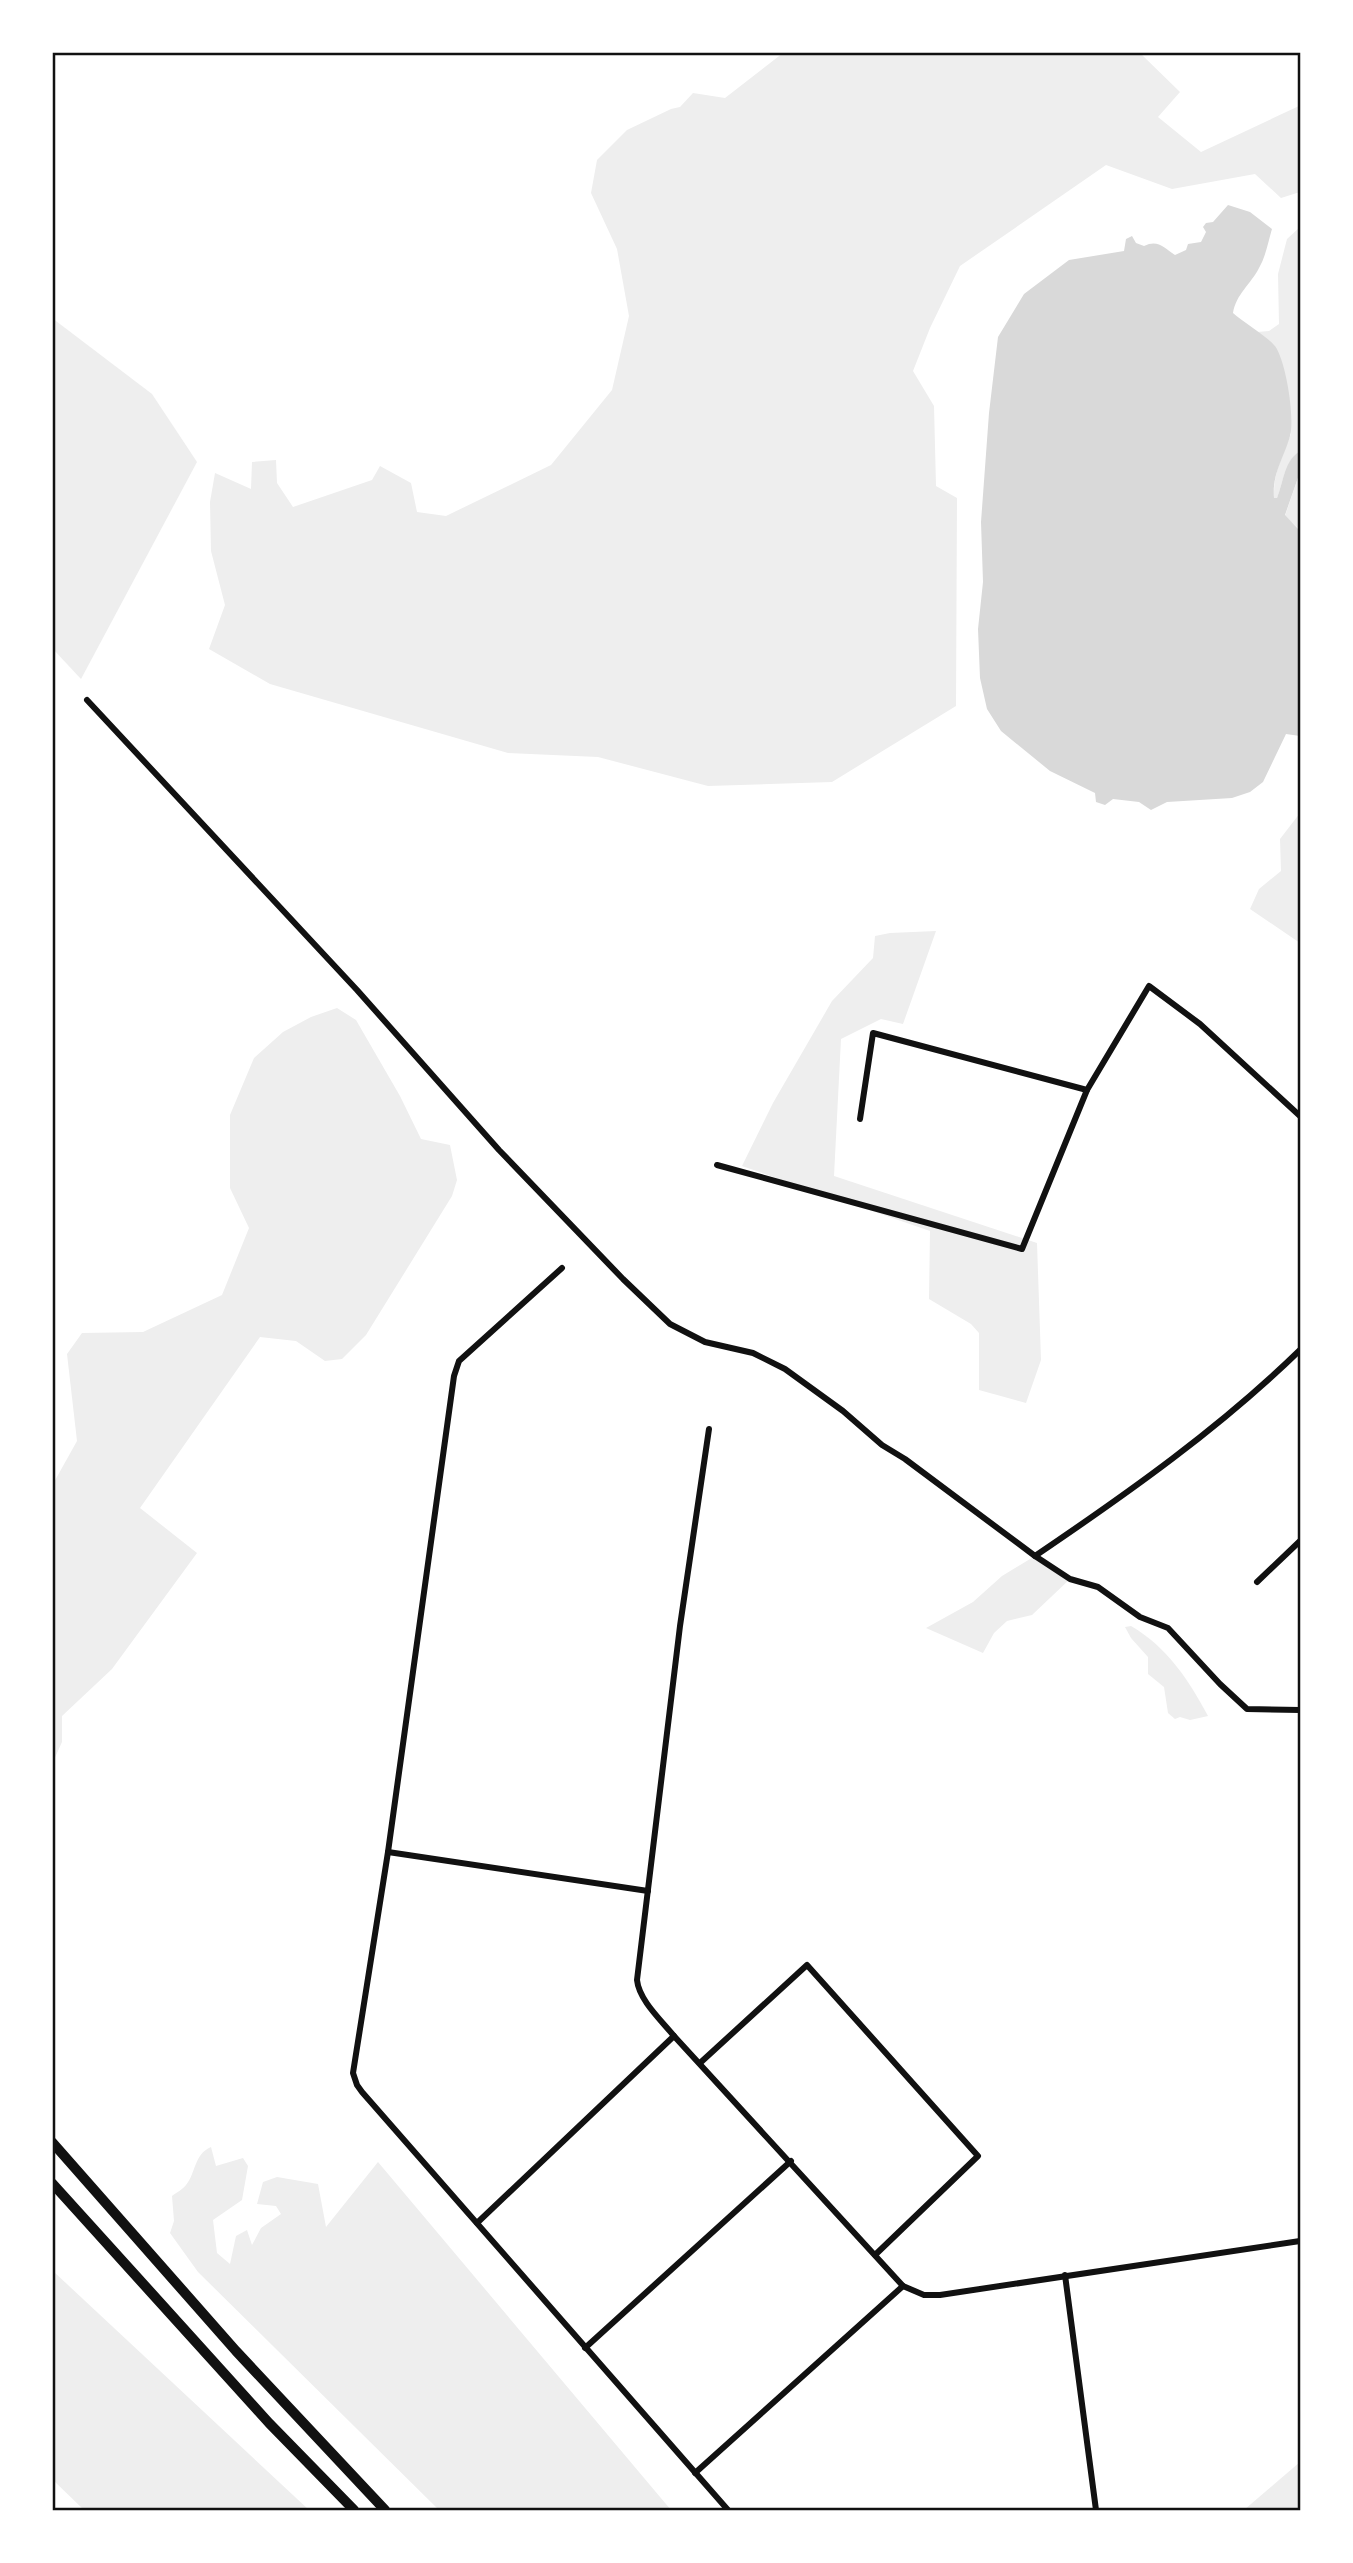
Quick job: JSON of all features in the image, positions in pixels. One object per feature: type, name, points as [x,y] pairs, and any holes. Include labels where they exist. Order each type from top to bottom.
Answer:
[{"type":"highway","points":[[52,2143],[236,2351],[385,2511]]},
{"type":"highway","points":[[52,2183],[269,2423],[354,2511]]},
{"type":"street","points":[[87,700],[358,990],[499,1150],[670,1324],[705,1342],[753,1353],[785,1369],[843,1411],[882,1445],[905,1459],[1035,1556],[1070,1579],[1098,1587],[1140,1617],[1168,1628],[1247,1709],[1300,1710]]},
{"type":"street","points":[[717,1165],[1021,1249],[1087,1090],[1149,986],[1200,1024],[1300,1116]]},
{"type":"street","points":[[860,1119],[873,1032],[1087,1090]]},
{"type":"street","points":[[562,1268],[459,1361],[454,1376],[354,2078],[362,2092],[728,2511]]},
{"type":"street","points":[[1035,1556],[1140,1484],[1268,1381],[1300,1350]]},
{"type":"street","points":[[709,1429],[680,1626],[638,1986],[674,2036],[903,2286],[917,2293],[940,2295],[1300,2241]]},
{"type":"street","points":[[1257,1581],[1300,1541]]},
{"type":"street","points":[[388,1852],[648,1891]]},
{"type":"street","points":[[700,2063],[807,1965],[978,2156],[875,2255]]},
{"type":"street","points":[[477,2223],[674,2036]]},
{"type":"street","points":[[585,2348],[791,2161]]},
{"type":"street","points":[[1065,2275],[1096,2511]]},
{"type":"street","points":[[695,2473],[903,2286]]},
{"type":"shaded area","points":[[783,53],[1140,53],[1180,92],[1158,117],[1201,152],[1299,106],[1300,102],[1300,192],[1281,198],[1255,174],[1172,189],[1106,165],[960,266],[913,371],[934,406],[936,486],[957,498],[956,706],[832,782],[708,786],[598,757],[508,753],[270,684],[209,649],[225,605],[211,551],[210,502],[215,473],[251,489],[252,462],[276,460],[277,483],[293,507],[372,480],[380,466],[411,483],[417,512],[446,516],[551,465],[612,390],[629,316],[617,249],[591,193],[597,160],[627,130],[680,107],[693,93],[725,98]]},
{"type":"shaded area","points":[[1228,205],[1250,212],[1272,229],[1256,274],[1237,300],[1233,313],[1275,346],[1286,376],[1291,428],[1277,473],[1274,498],[1277,498],[1291,460],[1300,451],[1300,472],[1285,515],[1300,531],[1300,736],[1286,734],[1263,782],[1250,792],[1232,798],[1167,802],[1151,810],[1139,802],[1113,799],[1105,805],[1096,802],[1095,793],[1050,771],[1001,731],[987,709],[980,678],[978,629],[983,582],[981,522],[998,337],[1024,294],[1069,260],[1124,251],[1126,239],[1132,236],[1136,243],[1144,246],[1157,244],[1175,255],[1186,250],[1188,244],[1201,242],[1206,232],[1203,227],[1206,223],[1213,222]]},
{"type":"shaded area","points":[[1300,227],[1300,451],[1291,460],[1277,498],[1274,498],[1281,457],[1291,434],[1257,332],[1269,331],[1279,324],[1278,274],[1287,239]]},
{"type":"shaded area","points":[[52,318],[152,394],[197,462],[81,679],[53,649]]},
{"type":"shaded area","points":[[1300,472],[1300,530],[1285,516]]},
{"type":"shaded area","points":[[1300,813],[1300,943],[1250,909],[1259,889],[1281,871],[1280,839]]},
{"type":"shaded area","points":[[936,931],[903,1024],[881,1019],[841,1039],[834,1176],[1037,1243],[1041,1360],[1026,1403],[979,1390],[979,1333],[971,1324],[929,1299],[930,1231],[742,1166],[773,1103],[832,1001],[873,958],[875,936]]},
{"type":"shaded area","points":[[337,1008],[356,1020],[400,1096],[421,1139],[450,1145],[457,1180],[452,1196],[366,1335],[342,1359],[325,1361],[296,1341],[260,1337],[140,1508],[197,1553],[112,1669],[62,1716],[62,1742],[53,1762],[53,1484],[77,1441],[67,1354],[82,1333],[143,1332],[222,1295],[249,1228],[230,1188],[230,1115],[254,1058],[283,1032],[311,1017]]},
{"type":"shaded area","points":[[1035,1556],[1070,1579],[1032,1615],[1007,1621],[994,1633],[983,1653],[926,1628],[973,1602],[1002,1576]]},
{"type":"shaded area","points":[[1131,1626],[1156,1644],[1176,1665],[1208,1716],[1190,1720],[1180,1717],[1175,1719],[1168,1713],[1164,1687],[1148,1674],[1148,1657],[1125,1627]]},
{"type":"shaded area","points":[[211,2147],[216,2166],[243,2158],[248,2166],[242,2200],[213,2220],[217,2253],[230,2264],[236,2236],[247,2230],[252,2245],[261,2228],[281,2214],[276,2206],[257,2204],[263,2182],[277,2177],[318,2184],[326,2227],[378,2162],[671,2510],[439,2510],[198,2272],[170,2233],[174,2221],[172,2196],[186,2185],[201,2154]]},
{"type":"shaded area","points":[[52,2271],[309,2510],[84,2510],[53,2480]]},
{"type":"shaded area","points":[[1300,2462],[1300,2510],[1244,2510]]}]
